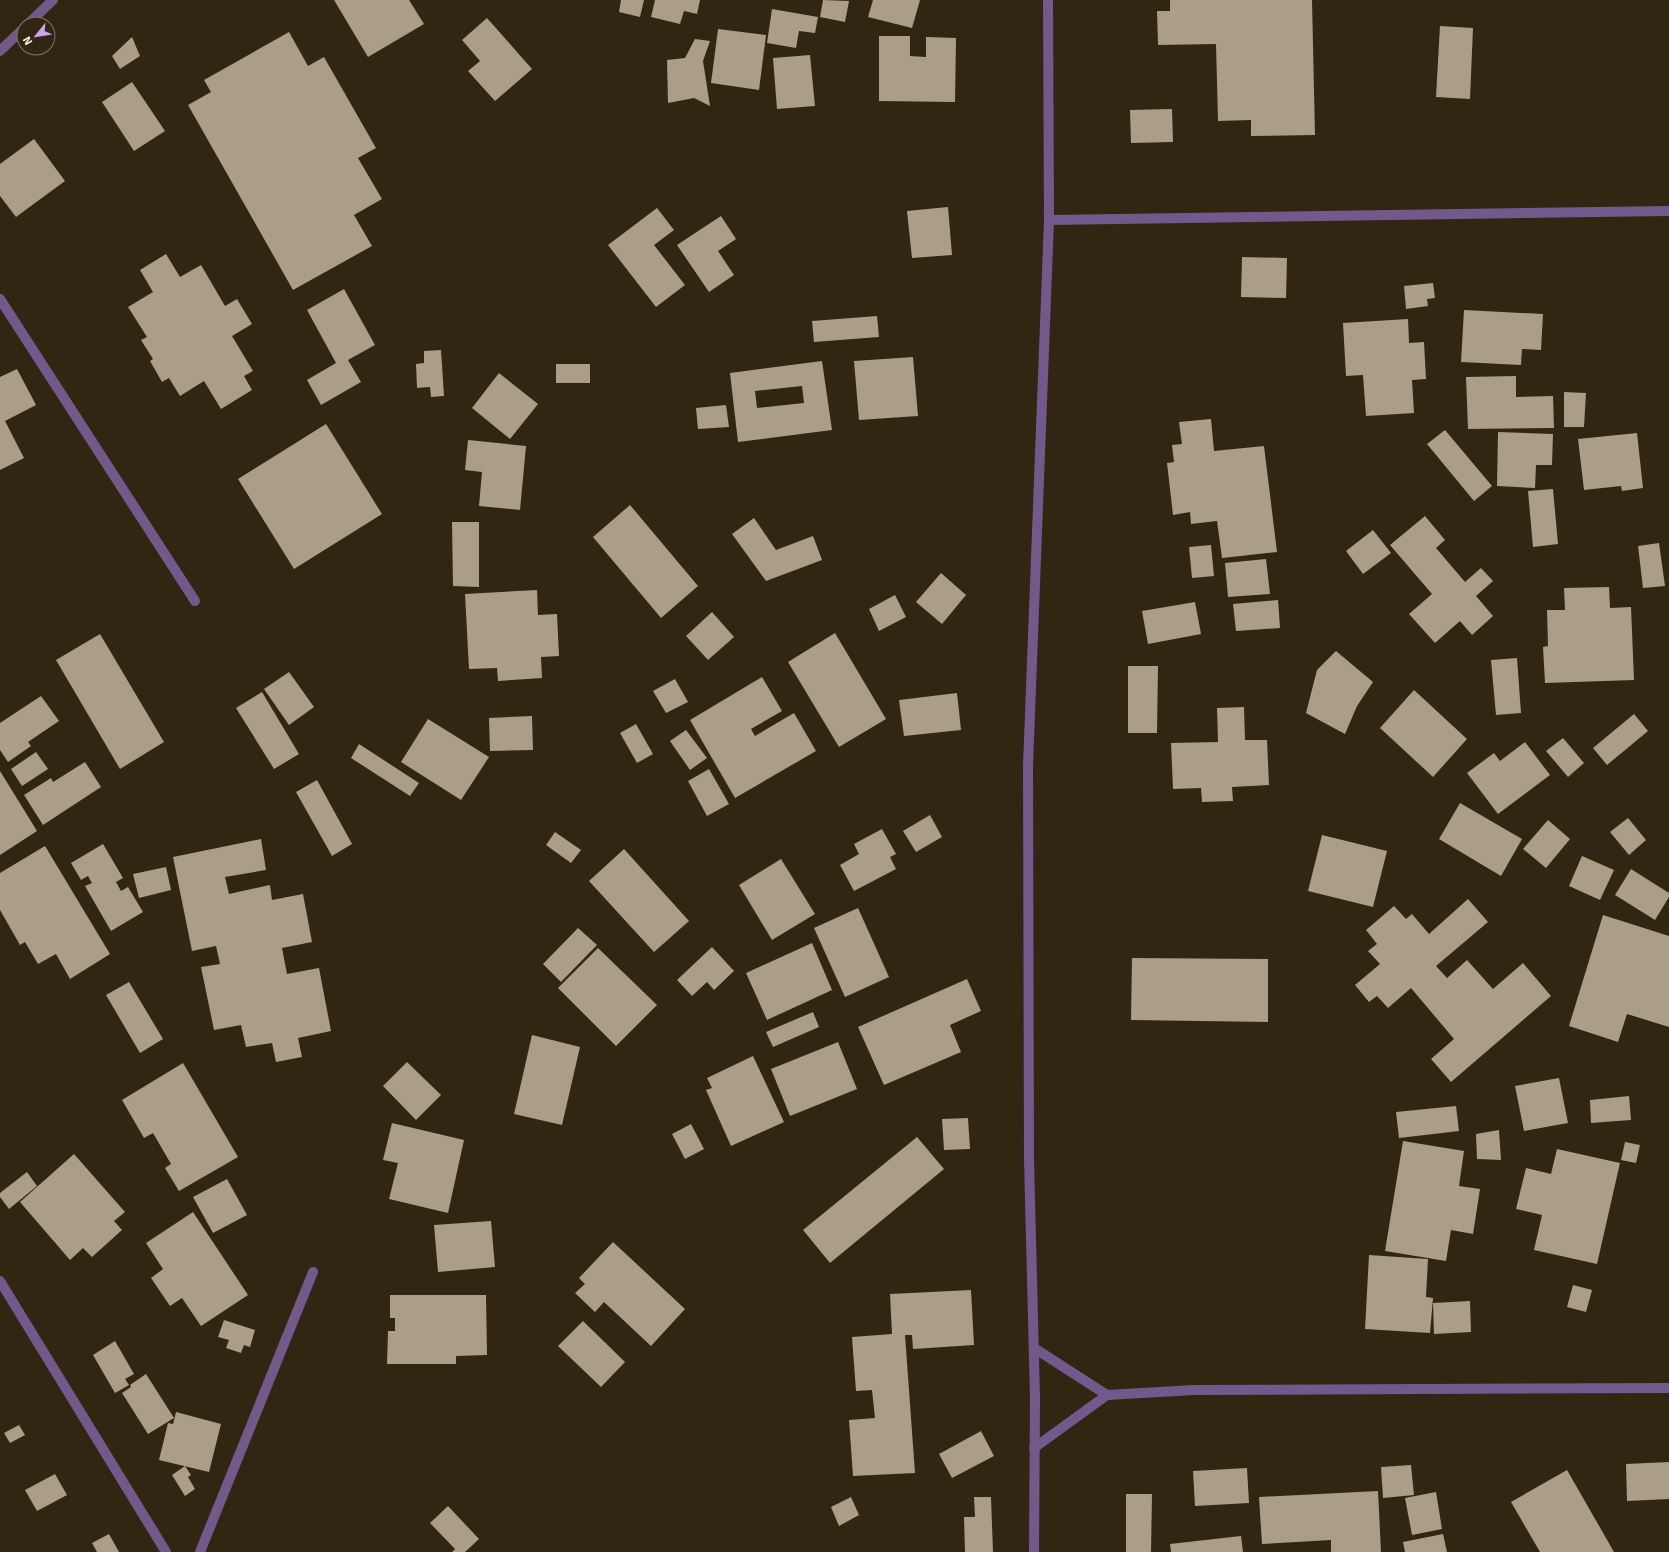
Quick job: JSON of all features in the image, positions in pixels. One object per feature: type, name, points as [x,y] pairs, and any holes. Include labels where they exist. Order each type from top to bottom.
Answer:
[{"type":"street","points":[[36,16],[53,0]]},
{"type":"street","points":[[1034,1552],[1034,1348],[1029,1159],[1028,766],[1049,220],[1048,0]]},
{"type":"street","points":[[0,51],[16,36]]},
{"type":"street","points":[[1049,220],[1669,211]]},
{"type":"street","points":[[0,299],[194,601]]},
{"type":"street","points":[[200,1552],[313,1272]]},
{"type":"street","points":[[0,1281],[166,1552]]},
{"type":"street","points":[[1034,1348],[1107,1395]]},
{"type":"street","points":[[1034,1448],[1107,1395],[1194,1390],[1669,1388]]},
{"type":"building","points":[[334,0],[409,0],[424,24],[368,57]]},
{"type":"building","points":[[621,0],[644,0],[640,17],[619,12]]},
{"type":"building","points":[[655,0],[700,0],[697,14],[684,11],[680,24],[651,17]]},
{"type":"building","points":[[823,0],[849,1],[845,22],[820,17]]},
{"type":"building","points":[[873,0],[920,0],[912,28],[868,17]]},
{"type":"building","points":[[1170,0],[1312,0],[1315,135],[1251,136],[1251,120],[1218,121],[1216,44],[1158,45],[1157,11],[1170,11]]},
{"type":"building","points":[[772,9],[818,17],[815,33],[799,31],[796,48],[767,43]]},
{"type":"building","points":[[487,18],[532,69],[495,101],[468,71],[480,61],[462,40]]},
{"type":"building","points":[[1440,26],[1473,28],[1470,99],[1436,97]]},
{"type":"building","points":[[718,29],[766,35],[759,90],[711,83]]},
{"type":"building","points":[[289,32],[308,66],[324,57],[376,148],[358,158],[382,199],[354,215],[372,246],[293,290],[188,105],[211,92],[204,80]]},
{"type":"building","points":[[879,36],[910,36],[910,56],[926,57],[926,37],[956,38],[955,102],[879,101]]},
{"type":"building","points":[[132,37],[140,56],[120,69],[112,56]]},
{"type":"building","points":[[695,39],[710,41],[703,61],[710,106],[694,98],[668,103],[667,60],[685,58]]},
{"type":"building","points":[[810,55],[815,106],[777,109],[773,58]]},
{"type":"building","points":[[132,82],[165,131],[134,151],[102,102]]},
{"type":"building","points":[[1172,109],[1173,142],[1131,143],[1130,110]]},
{"type":"building","points":[[34,139],[65,181],[16,217],[0,196],[0,164]]},
{"type":"building","points":[[948,207],[952,255],[912,258],[907,211]]},
{"type":"building","points":[[657,208],[674,230],[654,245],[685,285],[656,307],[608,245]]},
{"type":"building","points":[[721,216],[736,239],[718,251],[734,275],[709,292],[677,245]]},
{"type":"building","points":[[166,254],[180,277],[201,265],[225,306],[237,299],[252,324],[232,336],[253,371],[244,376],[252,390],[221,409],[204,381],[180,396],[169,378],[162,382],[150,361],[153,359],[141,340],[147,337],[128,307],[153,292],[140,270]]},
{"type":"building","points":[[1242,257],[1287,258],[1286,298],[1241,297]]},
{"type":"building","points":[[1433,283],[1435,298],[1427,299],[1428,306],[1406,309],[1404,286]]},
{"type":"building","points":[[344,289],[375,345],[348,360],[361,382],[321,405],[307,380],[336,363],[307,310]]},
{"type":"building","points":[[1464,310],[1543,314],[1541,350],[1522,349],[1521,365],[1461,362]]},
{"type":"building","points":[[877,316],[879,337],[814,342],[812,321]]},
{"type":"building","points":[[1408,319],[1409,343],[1424,342],[1426,379],[1412,380],[1414,413],[1366,416],[1363,375],[1346,376],[1343,323]]},
{"type":"building","points":[[441,350],[444,396],[431,397],[430,387],[417,388],[416,364],[424,363],[424,351]]},
{"type":"building","points":[[913,357],[918,416],[859,420],[854,361]]},
{"type":"building","points":[[822,361],[832,430],[738,442],[730,373]],"holes":[[[802,386],[804,403],[757,408],[755,391]]]},
{"type":"building","points":[[556,364],[590,364],[590,383],[556,383]]},
{"type":"building","points":[[17,369],[36,405],[5,421],[24,458],[0,470],[0,377]]},
{"type":"building","points":[[499,373],[538,404],[510,439],[472,408]]},
{"type":"building","points":[[1516,376],[1516,397],[1553,396],[1554,428],[1468,429],[1466,377]]},
{"type":"building","points":[[1564,392],[1586,393],[1584,427],[1564,427]]},
{"type":"building","points":[[726,405],[729,427],[698,429],[696,408]]},
{"type":"building","points":[[1211,419],[1214,451],[1264,446],[1277,552],[1222,558],[1217,521],[1191,524],[1190,512],[1173,515],[1167,463],[1174,462],[1172,445],[1182,444],[1179,422]]},
{"type":"building","points":[[326,424],[382,514],[294,569],[238,479]]},
{"type":"building","points":[[1445,430],[1492,486],[1474,501],[1427,444]]},
{"type":"building","points":[[1498,432],[1553,434],[1552,465],[1536,465],[1535,488],[1497,486]]},
{"type":"building","points":[[1637,433],[1643,488],[1622,491],[1621,486],[1584,490],[1578,439]]},
{"type":"building","points":[[468,440],[526,446],[520,510],[479,506],[482,472],[465,470]]},
{"type":"building","points":[[1553,489],[1558,544],[1533,547],[1528,491]]},
{"type":"building","points":[[630,505],[698,586],[661,618],[593,537]]},
{"type":"building","points":[[1425,516],[1445,540],[1436,548],[1465,582],[1481,568],[1493,581],[1476,596],[1493,616],[1472,635],[1460,621],[1435,643],[1409,614],[1432,594],[1390,545]]},
{"type":"building","points":[[754,518],[776,550],[813,536],[822,560],[766,581],[732,534]]},
{"type":"building","points":[[452,522],[479,522],[479,587],[453,586]]},
{"type":"building","points":[[1373,530],[1391,553],[1363,574],[1346,551]]},
{"type":"building","points":[[1659,543],[1665,586],[1643,588],[1638,546]]},
{"type":"building","points":[[1211,545],[1214,576],[1192,578],[1189,547]]},
{"type":"building","points":[[1266,559],[1270,594],[1228,597],[1225,563]]},
{"type":"building","points":[[941,573],[966,595],[942,624],[916,602]]},
{"type":"building","points":[[1609,587],[1610,608],[1631,607],[1634,680],[1545,683],[1543,647],[1548,646],[1547,610],[1565,610],[1564,588]]},
{"type":"building","points":[[537,590],[538,615],[557,614],[559,656],[541,657],[542,678],[498,681],[497,668],[469,669],[465,594]]},
{"type":"building","points":[[895,595],[906,617],[879,631],[869,609]]},
{"type":"building","points":[[1278,600],[1280,628],[1236,631],[1233,604]]},
{"type":"building","points":[[1195,602],[1201,634],[1148,644],[1142,611]]},
{"type":"building","points":[[712,612],[734,637],[708,660],[686,636]]},
{"type":"building","points":[[835,633],[886,719],[839,747],[788,662]]},
{"type":"building","points":[[100,634],[164,742],[120,769],[56,660]]},
{"type":"building","points":[[1336,651],[1373,682],[1357,706],[1345,734],[1306,713],[1317,670]]},
{"type":"building","points":[[1517,658],[1521,713],[1496,715],[1491,660]]},
{"type":"building","points":[[1128,666],[1158,666],[1157,733],[1128,733]]},
{"type":"building","points":[[289,672],[314,707],[289,725],[264,689]]},
{"type":"building","points":[[762,677],[782,711],[751,729],[755,736],[794,713],[816,751],[735,798],[690,720]]},
{"type":"building","points":[[675,679],[688,702],[666,713],[653,691]]},
{"type":"building","points":[[1414,690],[1467,739],[1433,777],[1380,728]]},
{"type":"building","points":[[262,692],[299,754],[274,769],[236,708]]},
{"type":"building","points":[[957,693],[961,730],[904,736],[899,700]]},
{"type":"building","points":[[41,696],[59,721],[28,742],[31,746],[8,762],[0,750],[0,723]]},
{"type":"building","points":[[1244,707],[1245,740],[1267,740],[1269,785],[1232,787],[1233,801],[1202,802],[1201,788],[1173,789],[1171,743],[1218,742],[1217,708]]},
{"type":"building","points":[[1634,714],[1648,731],[1607,765],[1593,748]]},
{"type":"building","points":[[532,716],[533,750],[490,751],[489,718]]},
{"type":"building","points":[[428,719],[489,757],[461,800],[401,762]]},
{"type":"building","points":[[636,724],[653,754],[637,763],[620,733]]},
{"type":"building","points":[[686,730],[707,758],[690,770],[670,741]]},
{"type":"building","points":[[1563,738],[1584,763],[1568,777],[1546,751]]},
{"type":"building","points":[[1525,742],[1550,775],[1498,814],[1467,773],[1494,753],[1500,761]]},
{"type":"building","points":[[359,744],[419,783],[410,796],[351,758]]},
{"type":"building","points":[[36,752],[48,769],[22,786],[11,769]]},
{"type":"building","points":[[85,762],[101,787],[43,825],[24,795],[51,778],[53,782]]},
{"type":"building","points":[[709,769],[729,804],[707,816],[688,781]]},
{"type":"building","points":[[0,771],[37,831],[0,855]]},
{"type":"building","points":[[317,780],[352,844],[332,856],[296,792]]},
{"type":"building","points":[[1460,803],[1522,839],[1501,876],[1439,839]]},
{"type":"building","points":[[930,815],[942,837],[916,852],[903,831]]},
{"type":"building","points":[[1628,818],[1646,840],[1629,855],[1610,832]]},
{"type":"building","points":[[1548,820],[1570,839],[1546,868],[1523,849]]},
{"type":"building","points":[[882,829],[896,854],[890,857],[896,869],[854,891],[840,865],[859,854],[854,844]]},
{"type":"building","points":[[555,832],[581,850],[571,863],[546,845]]},
{"type":"building","points":[[1322,835],[1387,851],[1373,907],[1308,891]]},
{"type":"building","points":[[261,839],[266,870],[225,877],[229,894],[270,885],[272,900],[303,894],[312,942],[282,948],[287,974],[319,968],[331,1031],[298,1038],[302,1057],[276,1062],[272,1043],[246,1047],[241,1025],[214,1030],[201,967],[220,964],[216,946],[192,951],[173,857]]},
{"type":"building","points":[[103,844],[123,878],[116,882],[121,891],[128,887],[143,912],[111,931],[85,886],[92,883],[88,876],[81,880],[71,863]]},
{"type":"building","points":[[45,846],[110,954],[70,979],[56,954],[38,964],[25,942],[20,945],[0,910],[0,873]]},
{"type":"building","points":[[624,849],[689,921],[654,952],[589,881]]},
{"type":"building","points":[[1582,856],[1614,870],[1600,900],[1569,886]]},
{"type":"building","points":[[781,859],[815,914],[772,940],[739,885]]},
{"type":"building","points":[[166,867],[171,890],[139,898],[133,874]]},
{"type":"building","points":[[1631,869],[1669,893],[1669,897],[1655,920],[1615,895]]},
{"type":"building","points":[[1468,899],[1488,922],[1436,966],[1447,978],[1467,960],[1493,989],[1523,963],[1551,996],[1451,1082],[1431,1059],[1454,1039],[1411,988],[1388,1008],[1377,996],[1369,1002],[1355,985],[1380,964],[1368,951],[1377,944],[1366,930],[1394,906],[1406,919],[1412,914],[1429,934]]},
{"type":"building","points":[[858,908],[889,977],[845,997],[814,928]]},
{"type":"building","points":[[1603,915],[1669,936],[1669,1027],[1627,1014],[1618,1042],[1569,1026]]},
{"type":"building","points":[[578,928],[597,945],[561,982],[543,964]]},
{"type":"building","points":[[812,943],[832,990],[767,1020],[746,973]]},
{"type":"building","points":[[712,947],[734,971],[714,990],[707,982],[692,996],[677,980]]},
{"type":"building","points":[[598,948],[657,1005],[616,1046],[558,988]]},
{"type":"building","points":[[1132,958],[1268,959],[1268,1022],[1131,1020]]},
{"type":"building","points":[[967,979],[981,1011],[950,1025],[961,1052],[884,1085],[858,1027]]},
{"type":"building","points":[[129,982],[163,1039],[140,1053],[106,995]]},
{"type":"building","points":[[813,1012],[819,1027],[773,1047],[766,1032]]},
{"type":"building","points":[[532,1035],[580,1047],[562,1125],[514,1114]]},
{"type":"building","points":[[838,1042],[857,1089],[790,1116],[771,1069]]},
{"type":"building","points":[[753,1056],[784,1122],[731,1146],[706,1090],[712,1088],[707,1078]]},
{"type":"building","points":[[407,1062],[441,1095],[416,1120],[383,1086]]},
{"type":"building","points":[[183,1063],[238,1157],[179,1191],[165,1168],[171,1164],[153,1133],[144,1138],[122,1100]]},
{"type":"building","points":[[1559,1078],[1568,1123],[1524,1131],[1515,1086]]},
{"type":"building","points":[[1629,1096],[1631,1120],[1591,1123],[1590,1100]]},
{"type":"building","points":[[1456,1106],[1459,1131],[1399,1138],[1396,1112]]},
{"type":"building","points":[[968,1118],[970,1149],[944,1150],[942,1119]]},
{"type":"building","points":[[392,1123],[464,1140],[448,1213],[389,1199],[398,1163],[383,1160]]},
{"type":"building","points":[[691,1124],[704,1149],[685,1159],[672,1134]]},
{"type":"building","points":[[1499,1130],[1501,1160],[1477,1159],[1476,1134]]},
{"type":"building","points":[[917,1137],[944,1169],[830,1263],[803,1230]]},
{"type":"building","points":[[1403,1141],[1464,1151],[1459,1186],[1480,1189],[1473,1234],[1451,1230],[1446,1261],[1385,1251]]},
{"type":"building","points":[[1625,1142],[1640,1145],[1636,1163],[1621,1160]]},
{"type":"building","points":[[1557,1149],[1620,1163],[1597,1264],[1534,1250],[1542,1215],[1516,1209],[1526,1168],[1551,1174]]},
{"type":"building","points":[[74,1154],[125,1212],[114,1221],[122,1230],[92,1257],[83,1248],[70,1260],[20,1202]]},
{"type":"building","points":[[27,1172],[37,1186],[9,1209],[0,1197],[0,1193]]},
{"type":"building","points":[[227,1179],[247,1215],[213,1233],[193,1197]]},
{"type":"building","points":[[193,1212],[248,1295],[201,1326],[182,1298],[170,1306],[151,1278],[163,1269],[146,1243]]},
{"type":"building","points":[[491,1221],[495,1267],[438,1272],[434,1225]]},
{"type":"building","points":[[613,1242],[685,1309],[651,1346],[604,1302],[595,1312],[575,1293],[585,1284],[579,1278]]},
{"type":"building","points":[[1369,1255],[1428,1259],[1426,1297],[1433,1298],[1430,1333],[1365,1329]]},
{"type":"building","points":[[1573,1285],[1592,1290],[1586,1312],[1567,1307]]},
{"type":"building","points":[[971,1290],[974,1345],[913,1349],[912,1335],[905,1335],[915,1473],[853,1476],[849,1420],[875,1418],[872,1390],[856,1391],[852,1337],[892,1334],[890,1294]]},
{"type":"building","points":[[390,1295],[486,1295],[487,1355],[456,1356],[456,1364],[387,1364],[388,1331],[395,1331],[395,1318],[390,1318]]},
{"type":"building","points":[[1470,1301],[1471,1332],[1434,1334],[1433,1303]]},
{"type":"building","points":[[224,1320],[255,1330],[250,1347],[244,1345],[241,1353],[226,1348],[229,1340],[218,1337]]},
{"type":"building","points":[[583,1321],[625,1362],[601,1387],[558,1346]]},
{"type":"building","points":[[115,1341],[134,1374],[125,1379],[129,1385],[115,1393],[93,1355]]},
{"type":"building","points":[[146,1374],[174,1418],[148,1434],[122,1393],[131,1387],[130,1385]]},
{"type":"building","points":[[176,1412],[221,1424],[209,1472],[159,1460],[168,1423],[173,1424]]},
{"type":"building","points":[[19,1425],[25,1435],[10,1443],[4,1433]]},
{"type":"building","points":[[981,1431],[994,1456],[952,1478],[939,1454]]},
{"type":"building","points":[[1669,1462],[1669,1499],[1627,1501],[1626,1464]]},
{"type":"building","points":[[1411,1465],[1414,1495],[1383,1498],[1381,1467]]},
{"type":"building","points":[[185,1466],[191,1475],[188,1477],[195,1489],[185,1496],[172,1475]]},
{"type":"building","points":[[1247,1468],[1249,1503],[1195,1506],[1193,1471]]},
{"type":"building","points":[[1567,1470],[1614,1552],[1540,1552],[1511,1502]]},
{"type":"building","points":[[55,1474],[67,1495],[37,1511],[25,1490]]},
{"type":"building","points":[[1378,1491],[1381,1552],[1331,1552],[1331,1540],[1262,1544],[1259,1497]]},
{"type":"building","points":[[1436,1492],[1442,1529],[1412,1535],[1405,1498]]},
{"type":"building","points":[[1126,1494],[1152,1494],[1151,1552],[1126,1552]]},
{"type":"building","points":[[851,1497],[859,1515],[839,1526],[831,1507]]},
{"type":"building","points":[[974,1497],[991,1497],[993,1552],[965,1552],[964,1517],[975,1517]]},
{"type":"building","points":[[448,1506],[479,1539],[465,1552],[452,1552],[455,1549],[430,1523]]},
{"type":"building","points":[[109,1534],[119,1552],[97,1552],[92,1543]]},
{"type":"building","points":[[1443,1534],[1447,1552],[1405,1552],[1403,1542]]},
{"type":"building","points":[[1241,1536],[1243,1552],[1171,1552],[1170,1544]]}]
